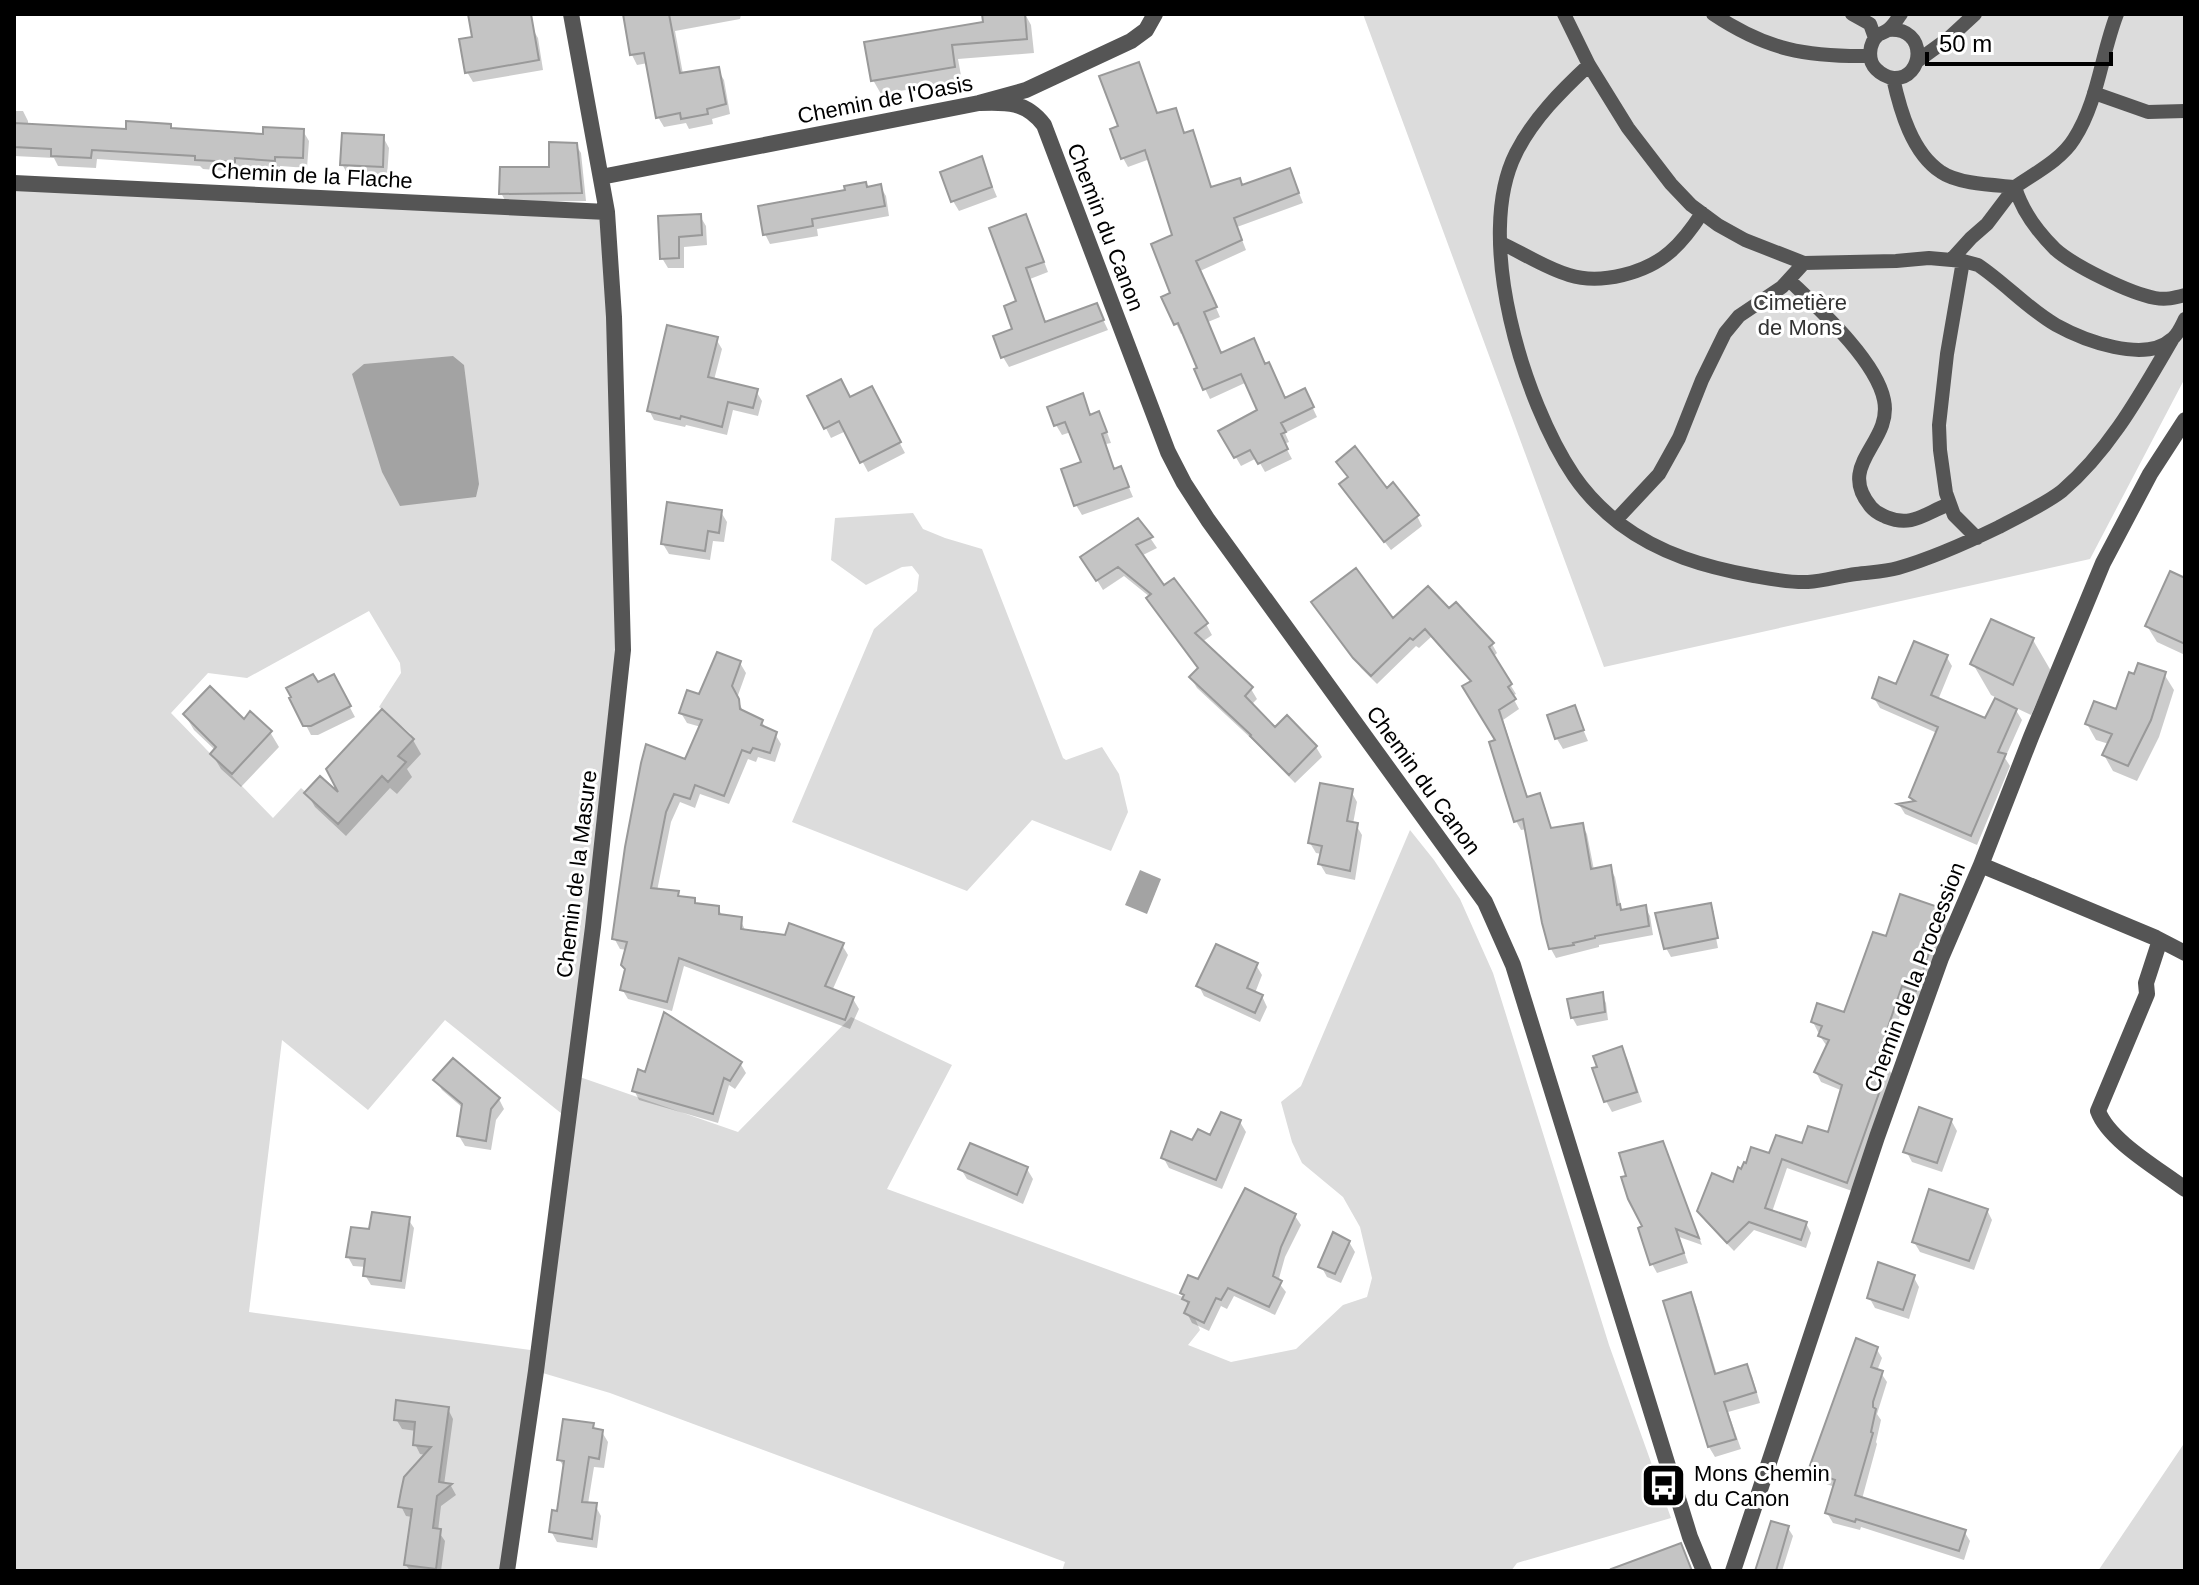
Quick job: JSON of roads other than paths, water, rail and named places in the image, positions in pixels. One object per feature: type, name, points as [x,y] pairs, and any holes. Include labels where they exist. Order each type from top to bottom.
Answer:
[{"type":"street","name":"Chemin de la Masure","points":[[507,1571],[593,927],[623,650],[617,396],[607,212],[571,14]]},
{"type":"street","name":"Chemin de l'Oasis","points":[[601,177],[979,103],[1026,90],[1131,41],[1146,30],[1155,14]]},
{"type":"street","name":"Chemin du Canon","points":[[979,103],[1021,105],[1037,115],[1044,125],[1168,452],[1184,483],[1485,902],[1513,965],[1690,1537],[1704,1571]]},
{"type":"street","name":"Chemin de la Flache","points":[[14,183],[607,212]]},
{"type":"street","name":"Chemin de la Procession","points":[[1733,1571],[1877,1137],[1941,958],[2103,563],[2150,474],[2185,420]]},
{"type":"street","points":[[1981,865],[2185,953]]},
{"type":"street","points":[[2160,940],[2146,983],[2147,994],[2098,1111],[2102,1121],[2125,1144],[2185,1189]]},
{"type":"lane","points":[[1564,14],[1589,65],[1628,128],[1671,184],[1702,213],[1745,240],[1804,263],[1929,258],[1957,260],[1978,265],[2053,324],[2095,343],[2138,350],[2157,347],[2172,340]]},
{"type":"lane","points":[[1713,14],[1748,36],[1786,50],[1835,57],[1870,56]]},
{"type":"lane","points":[[1852,14],[1882,34],[1901,31],[1912,37],[1918,50],[1916,62],[1911,71],[1893,78],[1875,68],[1870,56],[1871,45],[1882,34],[1901,14]]},
{"type":"lane","points":[[1916,62],[1975,14]]},
{"type":"lane","points":[[1977,538],[1954,515],[1946,493],[1940,450],[1939,425],[1957,260],[1971,238],[1987,224],[2015,187],[2056,158],[2073,141],[2094,93],[2117,14]]},
{"type":"lane","points":[[1589,65],[1563,88],[1515,154],[1501,201],[1501,265],[1510,316],[1521,362],[1537,405],[1554,443],[1574,476],[1595,502],[1616,520],[1679,558],[1768,579],[1808,582],[1894,569],[1933,557],[1977,538],[2060,492],[2083,470],[2108,443],[2185,319]]},
{"type":"lane","points":[[1893,78],[1913,137],[1926,157],[1942,173],[1968,181],[2015,187]]},
{"type":"lane","points":[[2094,93],[2148,112],[2185,111]]},
{"type":"lane","points":[[2015,187],[2026,213],[2058,251],[2133,292],[2171,299],[2185,295]]},
{"type":"lane","points":[[1501,243],[1572,277],[1607,277],[1636,271],[1654,263],[1671,251],[1702,213]]},
{"type":"lane","points":[[1616,520],[1659,474],[1679,438],[1725,333],[1739,316],[1782,287],[1804,263]]},
{"type":"lane","points":[[1789,280],[1865,361],[1884,397],[1884,424],[1859,471],[1858,484],[1864,499],[1876,513],[1897,521],[1914,521],[1950,504]]},
{"type":"place","name":"Mons Chemin du Canon","points":[[1663,1486]]},
{"type":"park label","name":"Cimetière de Mons","points":[[1800,314]]}]
